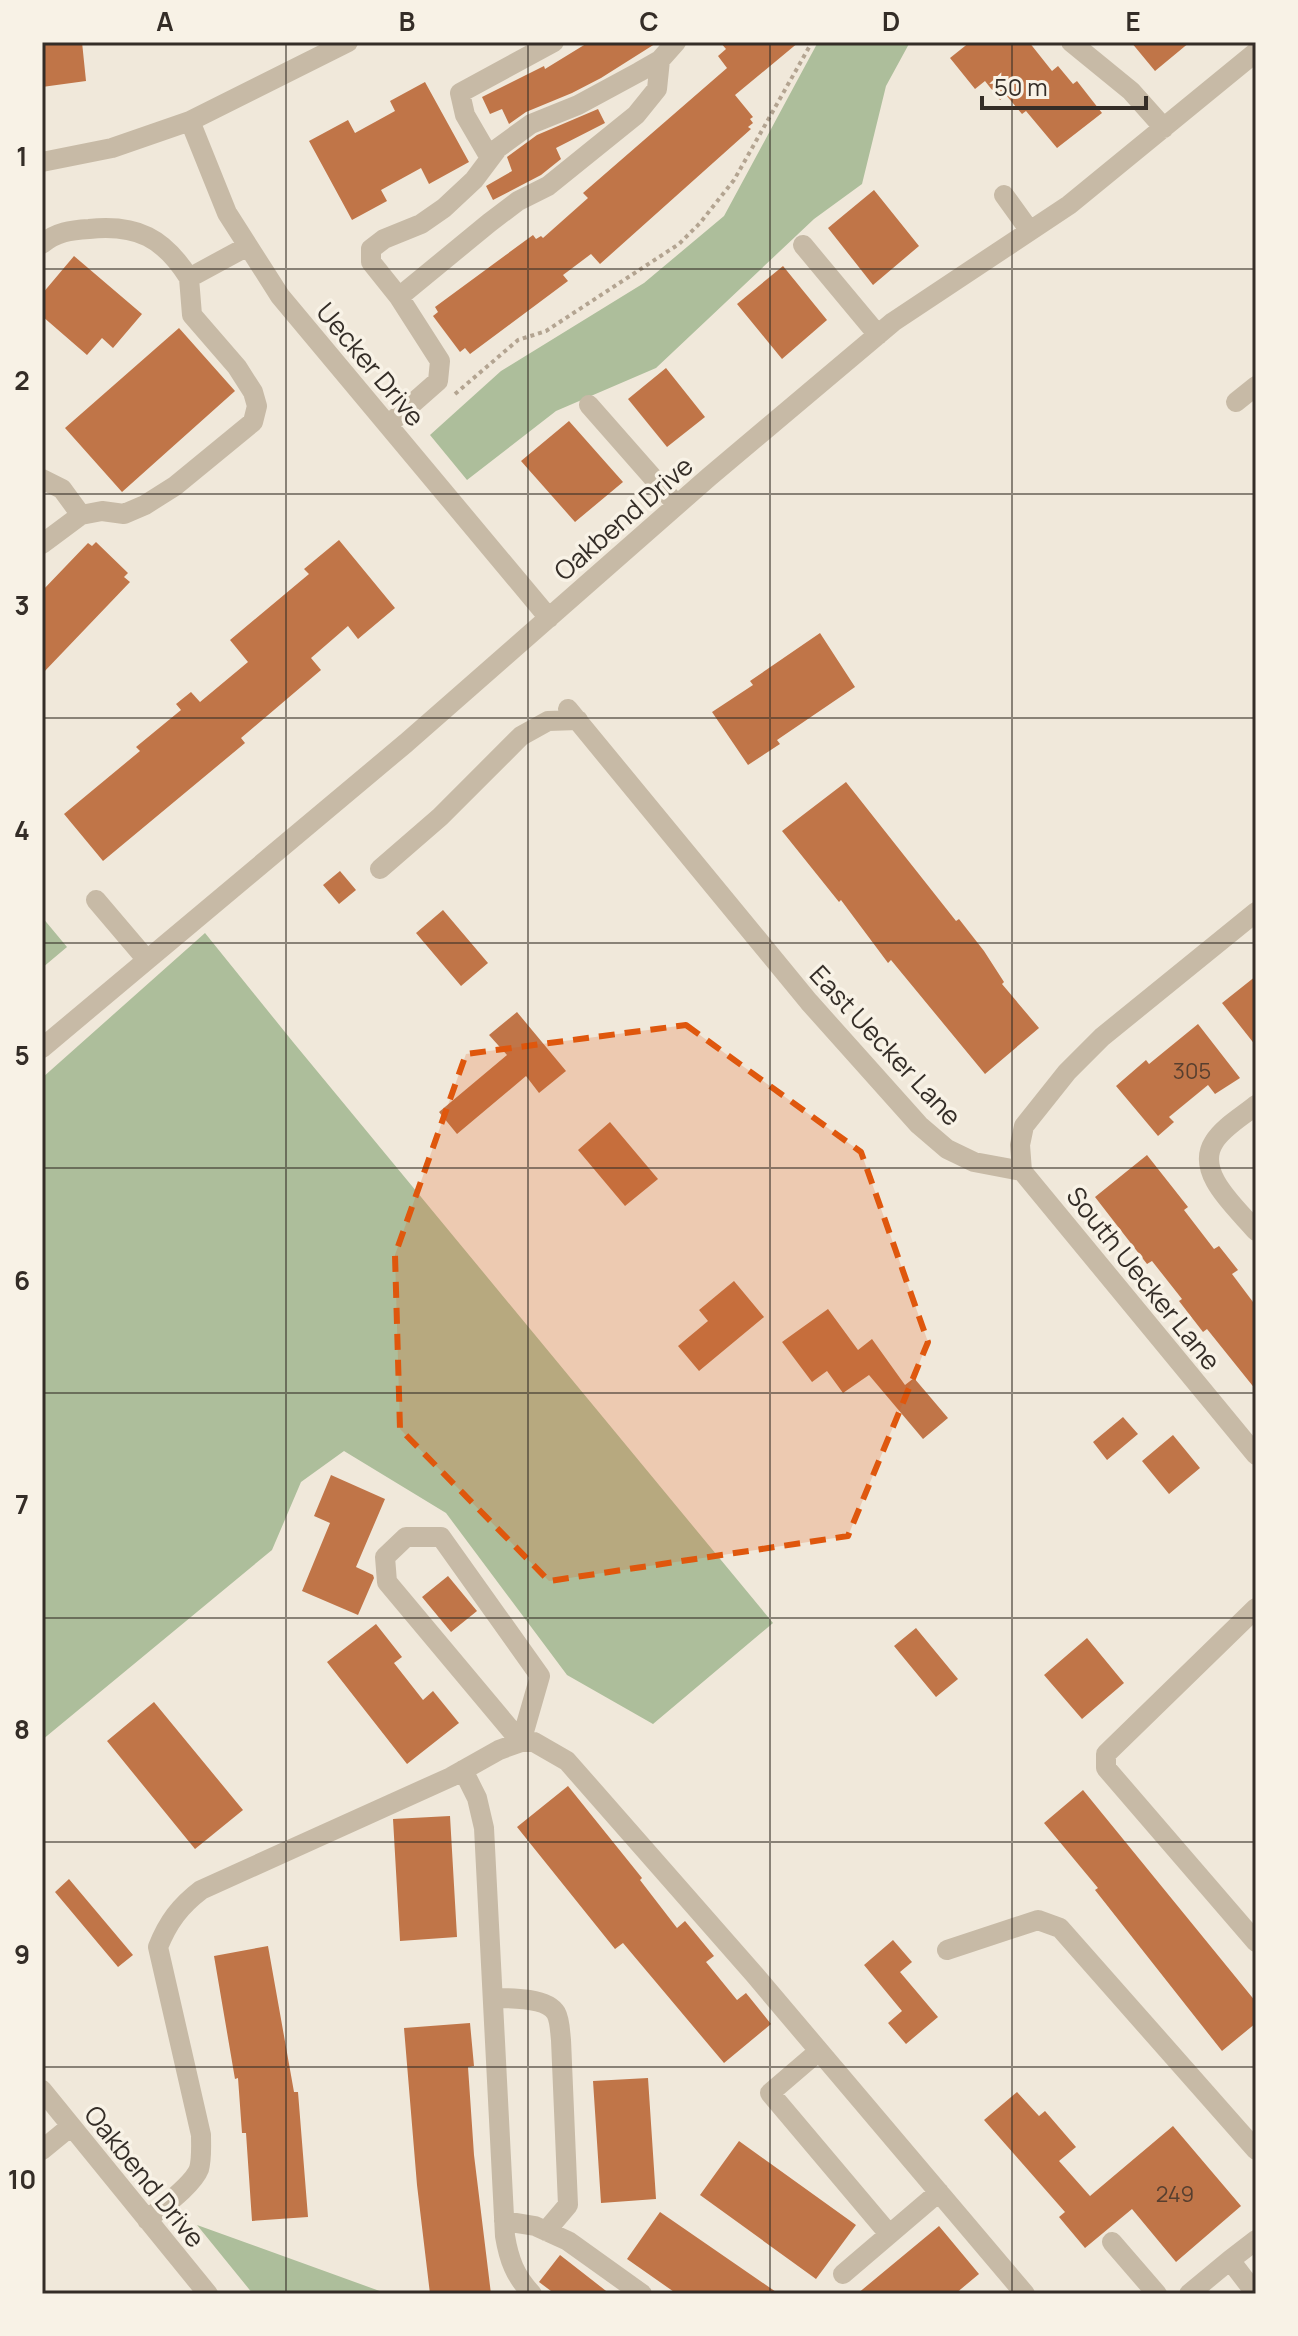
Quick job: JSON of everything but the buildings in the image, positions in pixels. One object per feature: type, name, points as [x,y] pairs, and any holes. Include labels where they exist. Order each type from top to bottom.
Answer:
[{"type":"street","points":[[490,158],[465,115],[460,93],[554,42]]},
{"type":"street","points":[[388,425],[438,381],[440,361],[399,297],[371,262],[371,249],[384,239],[421,224],[444,208],[474,180],[498,148],[531,124],[578,105],[660,60],[676,42]]},
{"type":"street","points":[[1071,42],[1131,91],[1164,128]]},
{"type":"street","points":[[42,162],[112,148],[190,121],[338,44]]},
{"type":"street","name":"Oakbend Drive","points":[[42,1048],[406,743],[677,505],[893,322],[1069,205],[1256,52]]},
{"type":"street","points":[[399,297],[498,215],[548,186],[636,115],[657,89],[660,60]]},
{"type":"street","name":"Uecker Drive","points":[[190,121],[227,213],[280,296],[549,618]]},
{"type":"street","points":[[1004,195],[1030,231]]},
{"type":"street","points":[[42,244],[54,234],[72,230],[122,227],[156,241],[176,258],[189,278],[192,315],[237,367],[253,392],[257,406],[253,422],[175,486],[124,514],[102,511],[81,515],[42,544]]},
{"type":"street","points":[[803,245],[878,335]]},
{"type":"street","points":[[189,278],[248,246]]},
{"type":"street","points":[[1236,402],[1256,386]]},
{"type":"street","points":[[589,405],[677,505]]},
{"type":"street","points":[[42,479],[62,489],[81,515]]},
{"type":"street","name":"East Uecker Lane","points":[[380,869],[421,835],[521,736],[548,721],[573,714],[809,1002],[919,1125],[947,1149],[974,1162],[1022,1171]]},
{"type":"street","points":[[96,900],[147,960]]},
{"type":"street","points":[[1022,1171],[1020,1145],[1024,1126],[1067,1072],[1102,1037],[1256,912]]},
{"type":"street","points":[[1256,1105],[1215,1140],[1208,1162],[1216,1182],[1256,1231]]},
{"type":"street","name":"South Uecker Lane","points":[[1022,1171],[1256,1455]]},
{"type":"street","points":[[406,1537],[441,1537],[540,1676],[521,1742],[387,1582],[385,1557],[406,1537]]},
{"type":"street","points":[[1256,1608],[1106,1754],[1106,1768],[1256,1942]]},
{"type":"street","points":[[147,2220],[191,2181],[199,2170],[201,2153],[201,2135],[158,1947],[167,1925],[184,1903],[201,1890],[463,1770],[499,1750],[521,1742],[534,1742],[567,1761],[1025,2294]]},
{"type":"street","points":[[463,1770],[477,1798],[484,1828],[504,2221],[509,2261],[519,2280],[532,2294]]},
{"type":"street","points":[[947,1950],[1038,1920],[1060,1928],[1256,2150]]},
{"type":"street","points":[[493,1998],[525,1999],[549,2006],[556,2014],[561,2040],[568,2205],[546,2231]]},
{"type":"street","points":[[819,2051],[770,2093],[889,2234]]},
{"type":"street","name":"Oakbend Drive","points":[[42,2090],[208,2294]]},
{"type":"street","points":[[42,2150],[70,2127]]},
{"type":"street","points":[[843,2274],[939,2192]]},
{"type":"street","points":[[504,2221],[535,2226],[568,2241],[642,2294]]},
{"type":"street","points":[[1189,2294],[1256,2240]]},
{"type":"street","points":[[1112,2242],[1157,2294]]},
{"type":"street","points":[[1230,2260],[1256,2294]]},
{"type":"path","points":[[446,401],[518,340],[546,331],[679,244],[734,180],[812,42]]},
{"type":"highlighted area","points":[[686,1025],[861,1152],[928,1342],[848,1536],[549,1581],[400,1429],[395,1255],[466,1054]]},
{"type":"green space","points":[[818,42],[910,42],[886,86],[862,184],[814,219],[656,368],[556,411],[467,480],[430,435],[501,371],[644,283],[724,216]]},
{"type":"green space","points":[[42,917],[67,947],[42,968]]},
{"type":"green space","points":[[205,933],[773,1623],[653,1724],[567,1675],[446,1513],[344,1451],[301,1482],[272,1550],[42,1740],[42,1078]]},
{"type":"green space","points":[[197,2225],[388,2294],[253,2294]]}]
